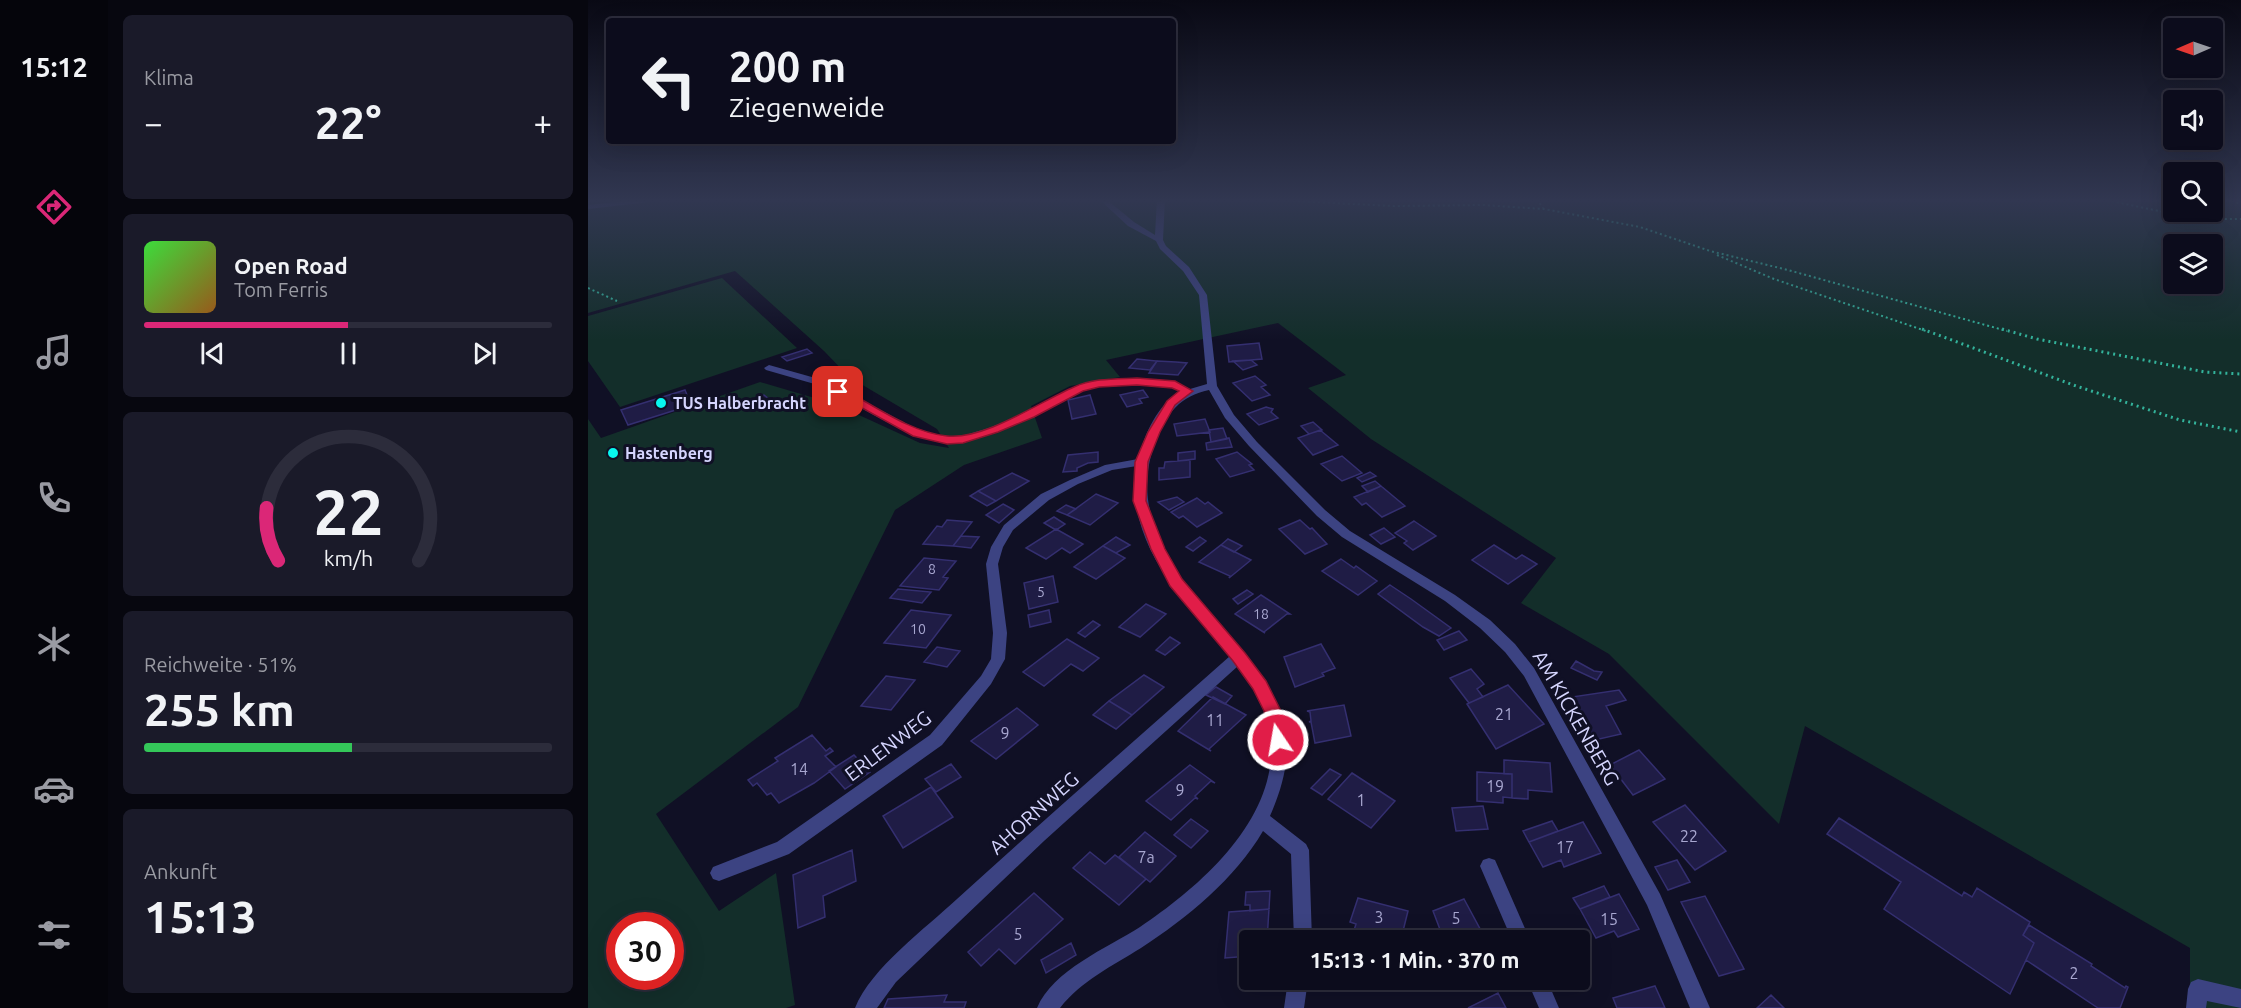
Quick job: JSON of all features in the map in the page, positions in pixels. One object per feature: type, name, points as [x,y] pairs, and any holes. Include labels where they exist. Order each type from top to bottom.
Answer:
[{"type":"street","points":[[1047,1008],[1069,983],[1162,922],[1228,866],[1261,819],[1276,774],[1277,724],[1260,686],[1239,657],[1176,582],[1158,549],[1139,501],[1142,462],[1154,432],[1171,403],[1188,391],[1212,386],[1203,295],[1186,269],[1162,246]]},
{"type":"street","points":[[769,368],[822,383],[917,434],[947,440],[963,439],[993,430],[1030,415],[1079,388],[1099,384],[1137,382],[1175,385],[1188,391]]},
{"type":"street","name":"AM KICKENBERG","points":[[1212,386],[1229,416],[1253,444],[1321,513],[1346,534],[1450,598],[1485,624],[1510,648],[1529,672],[1654,900],[1700,1008]]},
{"type":"street","name":"ERLENWEG","points":[[719,873],[783,848],[936,740],[986,680],[998,659],[1000,633],[992,564],[996,547],[1008,528],[1045,497],[1074,482],[1109,467],[1142,462]]},
{"type":"street","name":"AHORNWEG","points":[[865,1008],[889,975],[1038,836],[1239,657]]},
{"type":"street","points":[[1261,819],[1300,850],[1303,930]]},
{"type":"street","points":[[1489,866],[1517,930]]},
{"type":"street","points":[[2196,1008],[2198,989],[2241,999]]},
{"type":"street","points":[[1294,1008],[1297,990]]},
{"type":"street","points":[[1542,990],[1550,1008]]},
{"type":"path","points":[[1696,246],[1774,279],[1977,348],[2076,386],[2180,420],[2241,432]]},
{"type":"path","points":[[1710,251],[1853,287],[2037,339],[2205,372],[2241,374]]},
{"type":"path","points":[[588,288],[617,301]]},
{"type":"green space","points":[[588,246],[2163,246],[2163,294],[2223,294],[2223,246],[2241,246],[2241,1008],[2190,1008],[2190,948],[1805,726],[1779,824],[1609,654],[1521,603],[1556,558],[1371,439],[1308,388],[1346,375],[1278,323],[1106,360],[1120,377],[1070,386],[1031,406],[1042,438],[964,465],[895,510],[798,707],[656,814],[719,911],[776,873],[795,1005],[786,1008],[588,1008],[588,419],[601,438],[760,382],[835,404],[920,443],[949,448],[937,429],[849,377],[824,351],[735,271],[588,313]]},
{"type":"green space","points":[[722,278],[797,348],[620,407],[588,361],[588,316]]},
{"type":"building","points":[[1259,343],[1262,359],[1229,362],[1227,346]]},
{"type":"building","points":[[807,349],[812,353],[787,361],[782,357]]},
{"type":"building","points":[[1137,359],[1157,361],[1150,370],[1129,368]]},
{"type":"building","points":[[1251,360],[1257,365],[1243,370],[1233,361]]},
{"type":"building","points":[[1157,361],[1187,363],[1178,375],[1149,373]]},
{"type":"building","points":[[1255,376],[1266,385],[1261,387],[1270,395],[1252,401],[1233,383]]},
{"type":"building","name":"TUS Halberbracht","points":[[685,390],[687,395],[676,398],[682,408],[628,425],[621,410]]},
{"type":"building","points":[[1143,390],[1148,397],[1139,399],[1142,403],[1127,407],[1120,395]]},
{"type":"building","points":[[764,395],[774,403],[758,409],[747,401]]},
{"type":"building","points":[[1090,395],[1096,414],[1072,419],[1068,400]]},
{"type":"building","points":[[1266,407],[1273,409],[1271,412],[1278,418],[1259,425],[1247,414]]},
{"type":"building","points":[[1205,419],[1210,432],[1177,436],[1174,424]]},
{"type":"building","points":[[1313,422],[1322,430],[1309,434],[1301,426]]},
{"type":"building","points":[[1223,428],[1227,439],[1211,442],[1209,430]]},
{"type":"building","points":[[1320,430],[1338,445],[1313,455],[1298,438]]},
{"type":"building","points":[[1229,438],[1232,447],[1207,450],[1206,443]]},
{"type":"building","points":[[1195,451],[1195,459],[1178,461],[1178,453]]},
{"type":"building","points":[[1098,452],[1098,462],[1088,463],[1077,468],[1077,471],[1063,472],[1068,455]]},
{"type":"building","points":[[1237,452],[1252,464],[1249,465],[1254,470],[1230,477],[1216,459]]},
{"type":"building","points":[[1342,456],[1362,473],[1342,481],[1321,464]]},
{"type":"building","points":[[1190,460],[1190,477],[1159,480],[1159,468],[1164,468],[1165,462]]},
{"type":"building","points":[[1370,472],[1376,476],[1362,482],[1357,478]]},
{"type":"building","points":[[1012,473],[1029,481],[996,501],[978,491]]},
{"type":"building","points":[[1375,481],[1381,486],[1368,492],[1362,486]]},
{"type":"building","points":[[1381,486],[1405,506],[1382,517],[1366,503],[1362,505],[1354,497]]},
{"type":"building","points":[[978,491],[996,501],[987,506],[970,496]]},
{"type":"building","points":[[1096,494],[1118,503],[1090,525],[1067,515]]},
{"type":"building","points":[[1177,497],[1184,502],[1169,510],[1158,502]]},
{"type":"building","points":[[1197,498],[1205,504],[1208,502],[1222,513],[1197,527],[1183,516],[1179,518],[1171,512]]},
{"type":"building","points":[[1003,504],[1014,510],[999,523],[986,515]]},
{"type":"building","points":[[1066,505],[1076,509],[1067,515],[1057,511]]},
{"type":"building","points":[[1054,517],[1065,524],[1056,530],[1044,523]]},
{"type":"building","points":[[947,520],[972,522],[953,546],[923,544],[937,526],[942,527]]},
{"type":"building","points":[[1300,520],[1310,529],[1312,528],[1327,544],[1305,554],[1279,529]]},
{"type":"building","points":[[1414,521],[1436,536],[1413,550],[1404,543],[1407,541],[1395,533]]},
{"type":"building","points":[[1384,528],[1395,537],[1381,544],[1370,535]]},
{"type":"building","points":[[1056,529],[1083,544],[1070,553],[1062,548],[1046,559],[1026,548]]},
{"type":"building","points":[[961,536],[979,537],[971,548],[953,546]]},
{"type":"building","points":[[1116,537],[1130,545],[1116,553],[1103,546]]},
{"type":"building","points":[[1200,537],[1206,541],[1193,551],[1186,547]]},
{"type":"building","points":[[1228,539],[1242,546],[1234,552],[1221,545]]},
{"type":"building","points":[[1221,545],[1251,560],[1229,578],[1230,576],[1199,562]]},
{"type":"building","points":[[1494,545],[1516,559],[1522,555],[1537,564],[1508,584],[1472,560]]},
{"type":"building","points":[[1103,546],[1125,558],[1096,579],[1074,567]]},
{"type":"building","points":[[924,558],[956,561],[943,577],[948,578],[939,590],[900,586]]},
{"type":"building","points":[[1341,559],[1354,568],[1356,566],[1377,581],[1358,595],[1322,571]]},
{"type":"building","points":[[1053,576],[1058,602],[1029,609],[1024,583]]},
{"type":"building","points":[[1390,585],[1451,628],[1439,636],[1423,627],[1378,594]]},
{"type":"building","points":[[898,589],[931,592],[922,603],[890,598]]},
{"type":"building","points":[[1247,590],[1253,594],[1238,604],[1233,599]]},
{"type":"building","points":[[1261,595],[1290,614],[1287,614],[1265,633],[1235,614]]},
{"type":"building","points":[[1146,604],[1166,614],[1140,637],[1119,627]]},
{"type":"building","points":[[911,610],[951,615],[926,648],[884,643]]},
{"type":"building","points":[[1049,610],[1051,622],[1030,627],[1028,615]]},
{"type":"building","points":[[1093,621],[1100,625],[1085,637],[1078,633]]},
{"type":"building","points":[[1459,631],[1467,640],[1444,650],[1437,640]]},
{"type":"building","points":[[1170,637],[1180,643],[1165,655],[1156,650]]},
{"type":"building","points":[[1067,639],[1099,658],[1083,671],[1071,664],[1044,686],[1023,672]]},
{"type":"building","points":[[1321,644],[1335,668],[1322,673],[1324,676],[1295,687],[1284,657]]},
{"type":"building","points":[[937,647],[960,651],[947,667],[924,662]]},
{"type":"building","points":[[1576,661],[1594,671],[1602,672],[1597,680],[1571,668]]},
{"type":"building","points":[[1471,669],[1484,684],[1477,689],[1483,697],[1469,703],[1450,678]]},
{"type":"building","points":[[1144,675],[1164,687],[1132,715],[1109,701]]},
{"type":"building","points":[[886,676],[915,680],[891,710],[861,706]]},
{"type":"building","points":[[1508,685],[1544,724],[1496,749],[1467,704]]},
{"type":"building","points":[[1216,687],[1232,696],[1225,704],[1206,695]]},
{"type":"building","points":[[1619,690],[1626,700],[1606,706],[1621,734],[1595,740],[1572,697]]},
{"type":"building","points":[[1213,697],[1246,715],[1209,749],[1211,751],[1178,731]]},
{"type":"building","points":[[1109,701],[1132,715],[1116,729],[1093,715]]},
{"type":"building","points":[[1344,705],[1351,736],[1315,743],[1311,722],[1309,722],[1311,721],[1310,712],[1307,711]]},
{"type":"building","points":[[1017,708],[1038,725],[996,759],[971,741]]},
{"type":"building","points":[[812,735],[826,751],[830,748],[833,751],[825,756],[836,767],[814,783],[779,803],[771,793],[767,795],[757,783],[753,786],[748,780],[778,761],[775,758]]},
{"type":"building","points":[[1639,750],[1665,779],[1633,795],[1610,765]]},
{"type":"building","points":[[854,755],[870,772],[845,789],[829,771]]},
{"type":"building","points":[[1504,760],[1550,763],[1552,792],[1528,790],[1528,799],[1512,798],[1512,774],[1504,774]]},
{"type":"building","points":[[951,764],[961,777],[936,792],[925,779]]},
{"type":"building","points":[[1190,765],[1215,783],[1211,781],[1195,796],[1198,799],[1195,798],[1171,820],[1146,801]]},
{"type":"building","points":[[1330,769],[1341,775],[1322,795],[1311,788]]},
{"type":"building","points":[[1477,772],[1512,774],[1512,798],[1503,797],[1503,803],[1477,801]]},
{"type":"building","points":[[1352,773],[1395,801],[1371,828],[1328,799]]},
{"type":"building","points":[[931,787],[953,817],[903,848],[883,816]]},
{"type":"building","points":[[1685,805],[1726,851],[1695,870],[1653,822]]},
{"type":"building","points":[[1483,806],[1488,829],[1456,831],[1452,808]]},
{"type":"building","points":[[1839,818],[1962,896],[1964,892],[1972,897],[1977,888],[2030,922],[2023,935],[2034,943],[2010,994],[1884,909],[1901,882],[1827,834]]},
{"type":"building","points":[[1191,819],[1208,831],[1191,848],[1174,835]]},
{"type":"building","points":[[1552,821],[1558,831],[1529,842],[1523,831]]},
{"type":"building","points":[[1583,822],[1601,853],[1564,867],[1561,860],[1543,867],[1529,842]]},
{"type":"building","points":[[1145,832],[1176,856],[1150,882],[1119,857]]},
{"type":"building","points":[[852,850],[856,881],[823,896],[825,917],[798,928],[793,875]]},
{"type":"building","points":[[1090,852],[1105,864],[1115,855],[1146,879],[1119,905],[1073,868]]},
{"type":"building","points":[[1677,860],[1690,882],[1668,890],[1655,867]]},
{"type":"building","points":[[1604,886],[1610,897],[1580,909],[1573,898]]},
{"type":"building","points":[[1270,891],[1269,909],[1250,911],[1250,905],[1245,905],[1246,892]]},
{"type":"building","points":[[1034,893],[1063,919],[1015,964],[999,949],[981,966],[968,952]]},
{"type":"building","points":[[1619,894],[1639,929],[1618,937],[1614,931],[1596,938],[1580,909]]},
{"type":"building","points":[[1705,896],[1744,969],[1719,976],[1681,902]]},
{"type":"building","points":[[1358,898],[1408,911],[1403,930],[1354,930],[1356,924],[1350,922]]},
{"type":"building","points":[[1464,899],[1481,930],[1440,930],[1433,911]]},
{"type":"building","points":[[1269,909],[1268,930],[1239,930],[1239,957],[1225,958],[1229,912]]},
{"type":"building","points":[[2029,925],[2092,964],[2091,966],[2125,988],[2128,987],[2120,1008],[2098,1008],[2026,960],[2034,943],[2023,935]]},
{"type":"building","points":[[1071,943],[1076,955],[1046,973],[1041,960]]},
{"type":"building","points":[[1655,986],[1665,1008],[1617,1008],[1613,998]]},
{"type":"building","points":[[1498,993],[1506,1008],[1468,1008]]},
{"type":"building","points":[[947,995],[944,1002],[966,1002],[964,1008],[884,1008],[888,999]]},
{"type":"building","points":[[1771,995],[1784,1008],[1757,1008]]},
{"type":"place","name":"TUS Halberbracht","points":[[661,403]]},
{"type":"place","name":"Hastenberg","points":[[613,453]]},
{"type":"route","points":[[838,392],[917,434],[947,440],[963,439],[993,430],[1030,415],[1079,388],[1117,381],[1175,385],[1188,391],[1171,403],[1154,432],[1142,462],[1139,501],[1158,549],[1176,582],[1239,657],[1260,686],[1277,724],[1278,740]]}]
